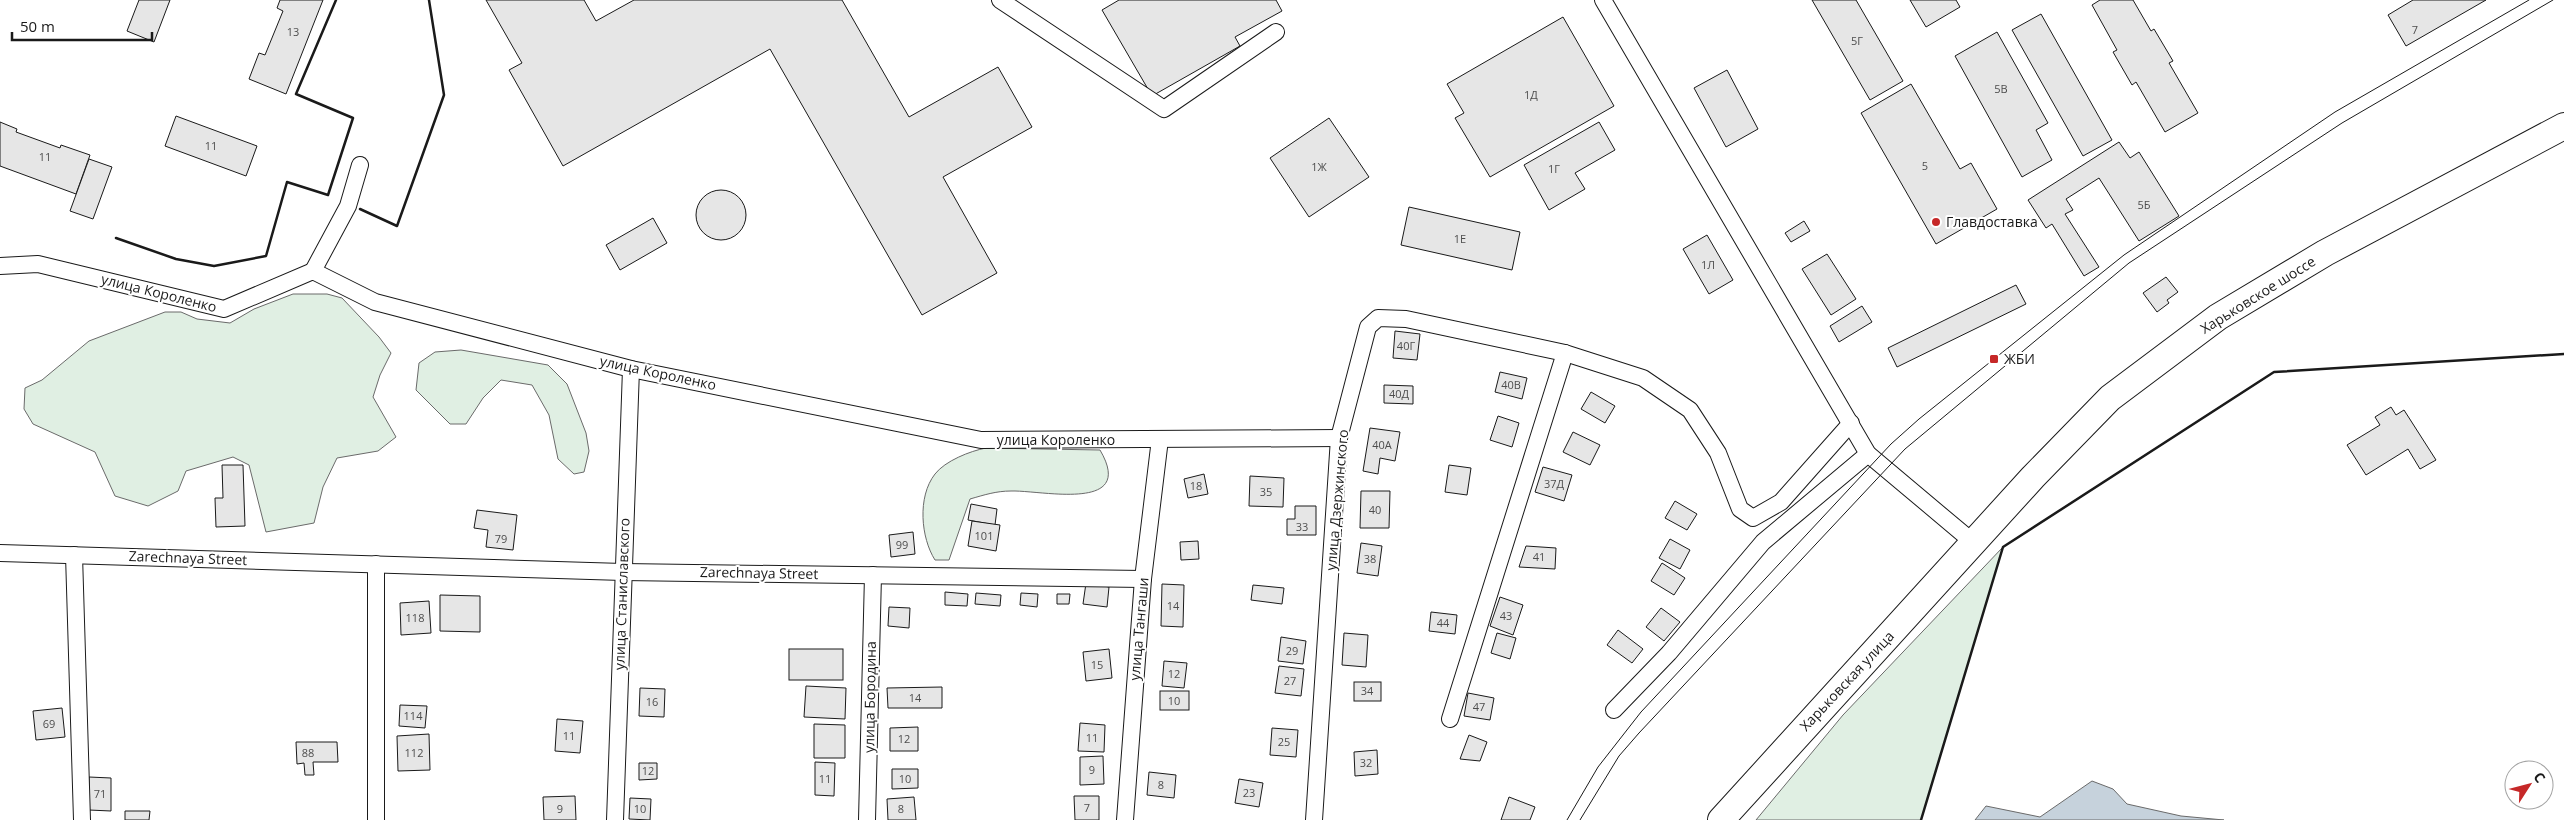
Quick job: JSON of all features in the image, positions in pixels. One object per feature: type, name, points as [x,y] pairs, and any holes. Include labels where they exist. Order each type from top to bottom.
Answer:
[{"type":"main road","name":"Харьковское шоссе","points":[[1974,544],[2033,477],[2110,398],[2218,317],[2326,252],[2564,126]]},
{"type":"main road","name":"Харьковская улица","points":[[1721,820],[1974,544]]},
{"type":"street","points":[[1000,0],[1164,109],[1276,32]]},
{"type":"street","points":[[1603,0],[1868,454],[1974,544]]},
{"type":"street","points":[[313,271],[348,206],[360,165]]},
{"type":"street","name":"улица Короленко","points":[[0,266],[38,264],[224,309],[313,271],[375,302],[631,369],[981,440],[1339,438]]},
{"type":"street","name":"улица Дзержинского","points":[[1314,820],[1339,438],[1368,327],[1378,318],[1406,320],[1565,353],[1643,378],[1690,410],[1718,453],[1740,509],[1753,518],[1782,502],[1851,423]]},
{"type":"street","points":[[1450,719],[1565,353]]},
{"type":"street","name":"улица Станиславского","points":[[615,820],[631,369]]},
{"type":"street","name":"улица Тангаши","points":[[1125,820],[1143,580],[1160,439]]},
{"type":"street","points":[[1614,710],[1669,654],[1763,542],[1868,454]]},
{"type":"street","name":"Zarechnaya Street","points":[[0,553],[623,572],[1143,580]]},
{"type":"street","points":[[74,555],[82,820]]},
{"type":"street","points":[[376,564],[376,820]]},
{"type":"street","name":"улица Бородина","points":[[867,820],[873,575]]},
{"type":"green space","points":[[293,294],[327,294],[342,298],[379,337],[391,353],[380,375],[373,397],[396,437],[378,451],[337,458],[323,487],[314,523],[266,532],[249,465],[233,457],[186,471],[178,491],[148,506],[115,496],[95,452],[33,424],[24,409],[25,388],[42,380],[89,341],[165,312],[181,312],[197,319],[230,323],[254,309]]},
{"type":"green space","points":[[461,350],[548,365],[567,384],[586,433],[589,451],[584,472],[574,474],[558,459],[549,415],[532,385],[501,380],[483,398],[466,424],[450,424],[416,390],[419,363],[435,352]]},
{"type":"green space","points":[[986,448],[1100,450],[1108,470],[1106,483],[1096,490],[1081,494],[1006,491],[990,493],[970,499],[949,560],[935,560],[927,541],[923,517],[925,494],[929,483],[939,469],[951,461],[965,454]]},
{"type":"green space","points":[[2003,547],[1921,820],[1756,820],[1843,715]]},
{"type":"shaded area","points":[[2092,781],[2113,789],[2127,804],[2181,816],[2224,820],[1975,820],[1986,806],[2040,817]]},
{"type":"building","points":[[139,0],[170,0],[154,42],[127,31]]},
{"type":"building","points":[[280,0],[323,0],[286,94],[249,79],[259,53],[265,55],[283,11],[277,8]]},
{"type":"building","points":[[486,0],[584,0],[596,21],[634,0],[842,0],[909,117],[998,67],[1032,127],[943,177],[997,273],[922,315],[770,49],[563,166],[509,70],[522,63]]},
{"type":"building","points":[[1119,0],[1276,0],[1282,11],[1235,37],[1240,46],[1152,96],[1102,10]]},
{"type":"building","points":[[1812,0],[1856,0],[1903,81],[1870,100]]},
{"type":"building","points":[[1910,0],[1956,0],[1960,7],[1926,27]]},
{"type":"building","points":[[2100,0],[2133,0],[2151,31],[2154,29],[2173,61],[2169,63],[2198,113],[2165,132],[2136,82],[2132,85],[2113,52],[2117,50],[2092,5]]},
{"type":"building","points":[[2413,0],[2486,0],[2406,46],[2388,15]]},
{"type":"building","points":[[2041,14],[2112,140],[2083,156],[2012,30]]},
{"type":"building","points":[[1563,17],[1614,106],[1490,177],[1455,118],[1464,113],[1447,84]]},
{"type":"building","points":[[1997,32],[2048,123],[2036,130],[2052,160],[2022,177],[1955,56]]},
{"type":"building","points":[[1727,70],[1758,129],[1726,147],[1694,88]]},
{"type":"building","points":[[1911,84],[1960,169],[1971,163],[1997,209],[1936,244],[1861,113]]},
{"type":"building","points":[[176,116],[257,146],[246,176],[165,146]]},
{"type":"building","points":[[1329,118],[1369,177],[1309,217],[1270,158]]},
{"type":"building","points":[[0,122],[17,129],[16,132],[60,148],[61,145],[90,155],[76,194],[0,166]]},
{"type":"building","points":[[1599,122],[1615,150],[1575,173],[1585,189],[1549,210],[1524,165]]},
{"type":"building","points":[[2119,142],[2130,158],[2139,152],[2179,216],[2139,241],[2099,178],[2066,199],[2073,210],[2065,214],[2099,267],[2084,276],[2052,224],[2046,228],[2028,200]]},
{"type":"building","points":[[89,159],[112,167],[93,219],[70,211]]},
{"type":"building","points":[[721,190],[731,192],[739,197],[744,205],[746,215],[744,225],[739,233],[731,238],[721,240],[711,238],[703,233],[698,225],[696,215],[698,205],[703,197],[711,192]]},
{"type":"building","points":[[1409,207],[1520,232],[1512,270],[1401,245]]},
{"type":"building","points":[[653,218],[667,243],[620,270],[606,245]]},
{"type":"building","points":[[1804,221],[1810,231],[1791,242],[1785,233]]},
{"type":"building","points":[[1707,235],[1733,280],[1709,294],[1683,249]]},
{"type":"building","points":[[1827,254],[1856,299],[1831,315],[1802,269]]},
{"type":"building","points":[[2166,277],[2178,292],[2167,300],[2169,303],[2157,312],[2143,293]]},
{"type":"building","points":[[2016,285],[2026,304],[1897,367],[1888,348]]},
{"type":"building","points":[[1862,306],[1872,322],[1839,342],[1830,326]]},
{"type":"building","points":[[1395,331],[1420,334],[1417,360],[1393,358]]},
{"type":"building","points":[[1500,372],[1527,378],[1522,399],[1495,392]]},
{"type":"building","points":[[1384,385],[1413,386],[1413,404],[1384,403]]},
{"type":"building","points":[[1591,392],[1615,406],[1605,423],[1581,409]]},
{"type":"building","points":[[2391,407],[2396,415],[2404,410],[2436,460],[2420,469],[2408,449],[2366,475],[2347,445],[2380,425],[2375,417]]},
{"type":"building","points":[[1498,416],[1519,423],[1512,447],[1490,440]]},
{"type":"building","points":[[1370,428],[1400,432],[1395,461],[1380,458],[1378,474],[1363,471]]},
{"type":"building","points":[[1573,432],[1600,445],[1590,465],[1563,452]]},
{"type":"building","points":[[222,465],[243,465],[245,526],[216,527],[215,498],[223,498]]},
{"type":"building","points":[[1449,465],[1471,468],[1467,495],[1445,492]]},
{"type":"building","points":[[1543,467],[1572,475],[1564,501],[1535,492]]},
{"type":"building","points":[[1204,474],[1208,494],[1188,498],[1184,479]]},
{"type":"building","points":[[1250,476],[1284,478],[1283,507],[1249,506]]},
{"type":"building","points":[[1361,491],[1390,491],[1389,528],[1360,528]]},
{"type":"building","points":[[1675,501],[1697,514],[1687,530],[1665,518]]},
{"type":"building","points":[[971,504],[997,509],[995,525],[968,520]]},
{"type":"building","points":[[1295,506],[1316,506],[1316,535],[1287,535],[1287,519],[1295,519]]},
{"type":"building","points":[[477,510],[517,515],[513,550],[486,547],[488,530],[474,528]]},
{"type":"building","points":[[972,521],[1000,525],[996,551],[968,546]]},
{"type":"building","points":[[913,532],[915,554],[891,557],[889,535]]},
{"type":"building","points":[[1670,539],[1690,550],[1680,569],[1659,558]]},
{"type":"building","points":[[1198,541],[1199,559],[1181,560],[1180,542]]},
{"type":"building","points":[[1361,543],[1382,546],[1378,576],[1357,573]]},
{"type":"building","points":[[1526,546],[1556,548],[1555,569],[1519,567]]},
{"type":"building","points":[[1662,563],[1685,578],[1674,595],[1651,581]]},
{"type":"building","points":[[1086,583],[1109,587],[1107,607],[1083,604]]},
{"type":"building","points":[[1162,584],[1184,585],[1183,627],[1161,626]]},
{"type":"building","points":[[1253,585],[1284,588],[1282,604],[1251,600]]},
{"type":"building","points":[[945,592],[968,594],[967,606],[945,605]]},
{"type":"building","points":[[976,593],[1001,595],[1000,606],[975,604]]},
{"type":"building","points":[[1021,593],[1038,594],[1037,607],[1020,605]]},
{"type":"building","points":[[1057,594],[1070,594],[1069,604],[1057,604]]},
{"type":"building","points":[[440,595],[480,596],[480,632],[440,631]]},
{"type":"building","points":[[1500,597],[1523,605],[1513,635],[1490,626]]},
{"type":"building","points":[[429,601],[431,633],[401,635],[400,603]]},
{"type":"building","points":[[889,607],[910,608],[909,628],[888,626]]},
{"type":"building","points":[[1661,608],[1680,622],[1664,641],[1646,627]]},
{"type":"building","points":[[1431,612],[1457,615],[1455,634],[1429,631]]},
{"type":"building","points":[[1618,630],[1643,649],[1632,663],[1607,645]]},
{"type":"building","points":[[1344,633],[1368,635],[1366,667],[1342,665]]},
{"type":"building","points":[[1497,633],[1516,638],[1510,659],[1491,653]]},
{"type":"building","points":[[1281,637],[1306,641],[1303,664],[1278,661]]},
{"type":"building","points":[[789,649],[843,649],[843,680],[789,680]]},
{"type":"building","points":[[1109,649],[1112,678],[1086,681],[1083,652]]},
{"type":"building","points":[[1164,661],[1187,663],[1184,688],[1162,686]]},
{"type":"building","points":[[1279,666],[1304,669],[1301,696],[1275,693]]},
{"type":"building","points":[[1354,682],[1381,682],[1381,701],[1354,701]]},
{"type":"building","points":[[806,686],[846,688],[845,719],[804,717]]},
{"type":"building","points":[[942,687],[942,708],[888,708],[887,688]]},
{"type":"building","points":[[640,688],[665,689],[664,717],[639,716]]},
{"type":"building","points":[[1160,691],[1189,691],[1189,710],[1160,710]]},
{"type":"building","points":[[1468,693],[1494,698],[1490,720],[1464,716]]},
{"type":"building","points":[[400,705],[427,706],[425,728],[399,726]]},
{"type":"building","points":[[62,708],[65,737],[36,740],[33,711]]},
{"type":"building","points":[[557,719],[583,721],[580,753],[555,751]]},
{"type":"building","points":[[1080,723],[1105,725],[1104,752],[1078,751]]},
{"type":"building","points":[[814,724],[845,725],[845,758],[814,758]]},
{"type":"building","points":[[918,727],[918,751],[890,751],[890,728]]},
{"type":"building","points":[[1272,728],[1298,730],[1296,757],[1270,755]]},
{"type":"building","points":[[429,734],[430,770],[398,771],[397,736]]},
{"type":"building","points":[[1469,735],[1487,742],[1480,761],[1460,759]]},
{"type":"building","points":[[296,742],[337,742],[338,762],[313,762],[314,775],[305,775],[304,763],[297,764]]},
{"type":"building","points":[[1377,750],[1378,774],[1355,776],[1354,752]]},
{"type":"building","points":[[1103,756],[1104,784],[1080,785],[1080,757]]},
{"type":"building","points":[[815,762],[835,763],[834,796],[815,795]]},
{"type":"building","points":[[639,763],[657,763],[657,779],[639,780]]},
{"type":"building","points":[[892,769],[918,769],[918,788],[892,789]]},
{"type":"building","points":[[1149,772],[1176,775],[1174,798],[1147,795]]},
{"type":"building","points":[[89,777],[111,778],[111,811],[89,810]]},
{"type":"building","points":[[1239,779],[1263,783],[1259,807],[1235,803]]},
{"type":"building","points":[[575,796],[576,820],[544,820],[543,797]]},
{"type":"building","points":[[1074,796],[1099,796],[1099,820],[1075,820]]},
{"type":"building","points":[[914,797],[916,820],[888,820],[887,799]]},
{"type":"building","points":[[1509,797],[1535,807],[1530,820],[1501,820]]},
{"type":"building","points":[[630,798],[651,799],[650,820],[629,819]]},
{"type":"building","points":[[125,811],[150,811],[149,820],[125,820]]},
{"type":"tram line","points":[[1567,820],[1598,767],[1641,712],[1891,444],[1919,419],[2124,255],[2335,112],[2529,0]]},
{"type":"tram line","points":[[1580,820],[1619,756],[1639,733],[1905,449],[2129,263],[2342,123],[2553,0]]},
{"type":"wall","points":[[116,238],[176,259],[214,266],[266,256],[287,182],[328,195],[353,118],[296,94],[336,0]]},
{"type":"wall","points":[[360,209],[397,226],[444,95],[429,0]]},
{"type":"wall","points":[[1921,820],[2003,547],[2274,372],[2564,354]]},
{"type":"place","name":"Главдоставка","points":[[1936,222]]},
{"type":"place","name":"ЖБИ","points":[[1994,359]]}]
